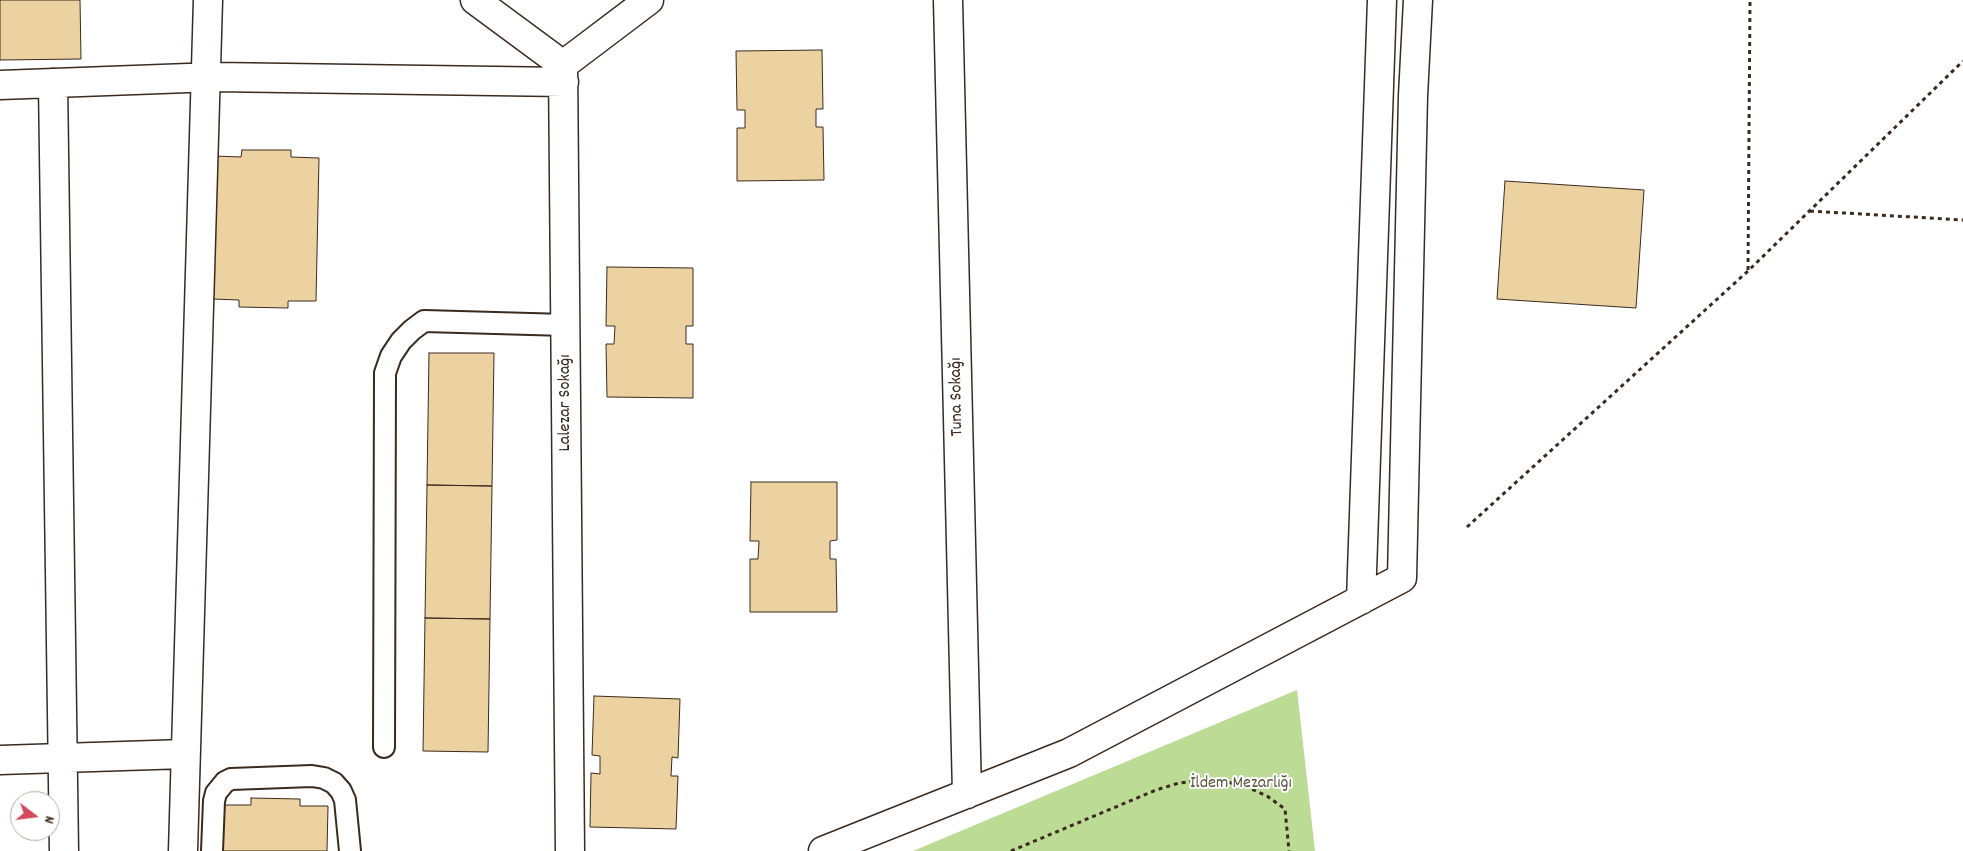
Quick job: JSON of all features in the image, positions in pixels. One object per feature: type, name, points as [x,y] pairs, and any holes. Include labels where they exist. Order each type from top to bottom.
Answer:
[{"type":"street","points":[[183,851],[204,77],[208,0]]},
{"type":"street","points":[[475,0],[564,74]]},
{"type":"street","points":[[0,85],[204,77],[564,74],[649,0]]},
{"type":"street","name":"Tuna Sokağı","points":[[948,0],[967,794]]},
{"type":"street","points":[[1360,600],[1382,0]]},
{"type":"street","points":[[823,851],[1069,753],[1402,578],[1413,96],[1418,0]]},
{"type":"street","name":"Lalezar Sokağı","points":[[564,74],[570,851]]},
{"type":"street","points":[[53,83],[64,851]]},
{"type":"street","points":[[0,760],[186,754]]},
{"type":"lane","points":[[384,747],[385,373],[391,356],[401,341],[424,321],[566,325]]},
{"type":"lane","points":[[212,851],[214,801],[216,793],[225,782],[231,779],[312,776],[324,778],[334,783],[346,800],[350,851]]},
{"type":"path","points":[[1748,271],[1750,0]]},
{"type":"path","points":[[1467,527],[1748,271],[1963,61]]},
{"type":"path","points":[[1809,211],[1963,220]]},
{"type":"path","points":[[1011,851],[1156,790],[1179,783],[1203,780],[1227,782],[1248,787],[1267,796],[1285,809],[1289,851]]},
{"type":"green space","name":"İldem Mezarlığı","points":[[1297,690],[1315,851],[913,851]]},
{"type":"building","points":[[0,0],[80,0],[81,59],[0,60]]},
{"type":"building","points":[[822,50],[823,109],[816,109],[816,127],[823,127],[824,180],[737,181],[737,128],[745,128],[745,110],[737,110],[736,51]]},
{"type":"building","points":[[242,150],[291,150],[291,157],[319,158],[316,301],[288,301],[288,308],[239,307],[239,300],[212,299],[214,156],[241,157]]},
{"type":"building","points":[[1505,181],[1644,190],[1636,308],[1497,299]]},
{"type":"building","points":[[607,267],[693,268],[693,326],[686,326],[686,344],[693,344],[693,398],[607,397],[606,344],[614,344],[615,326],[606,326]]},
{"type":"building","points":[[429,353],[494,353],[492,486],[427,485]]},
{"type":"building","points":[[751,482],[837,482],[837,540],[830,541],[830,559],[836,559],[837,612],[750,612],[750,559],[758,559],[759,541],[750,541]]},
{"type":"building","points":[[427,485],[492,486],[490,619],[425,618]]},
{"type":"building","points":[[425,618],[490,619],[488,752],[423,751]]},
{"type":"building","points":[[594,696],[680,699],[678,758],[672,757],[671,776],[678,776],[676,829],[590,827],[591,773],[600,774],[600,756],[592,755]]},
{"type":"building","points":[[251,798],[300,799],[300,806],[328,806],[327,851],[223,851],[224,805],[251,805]]}]
